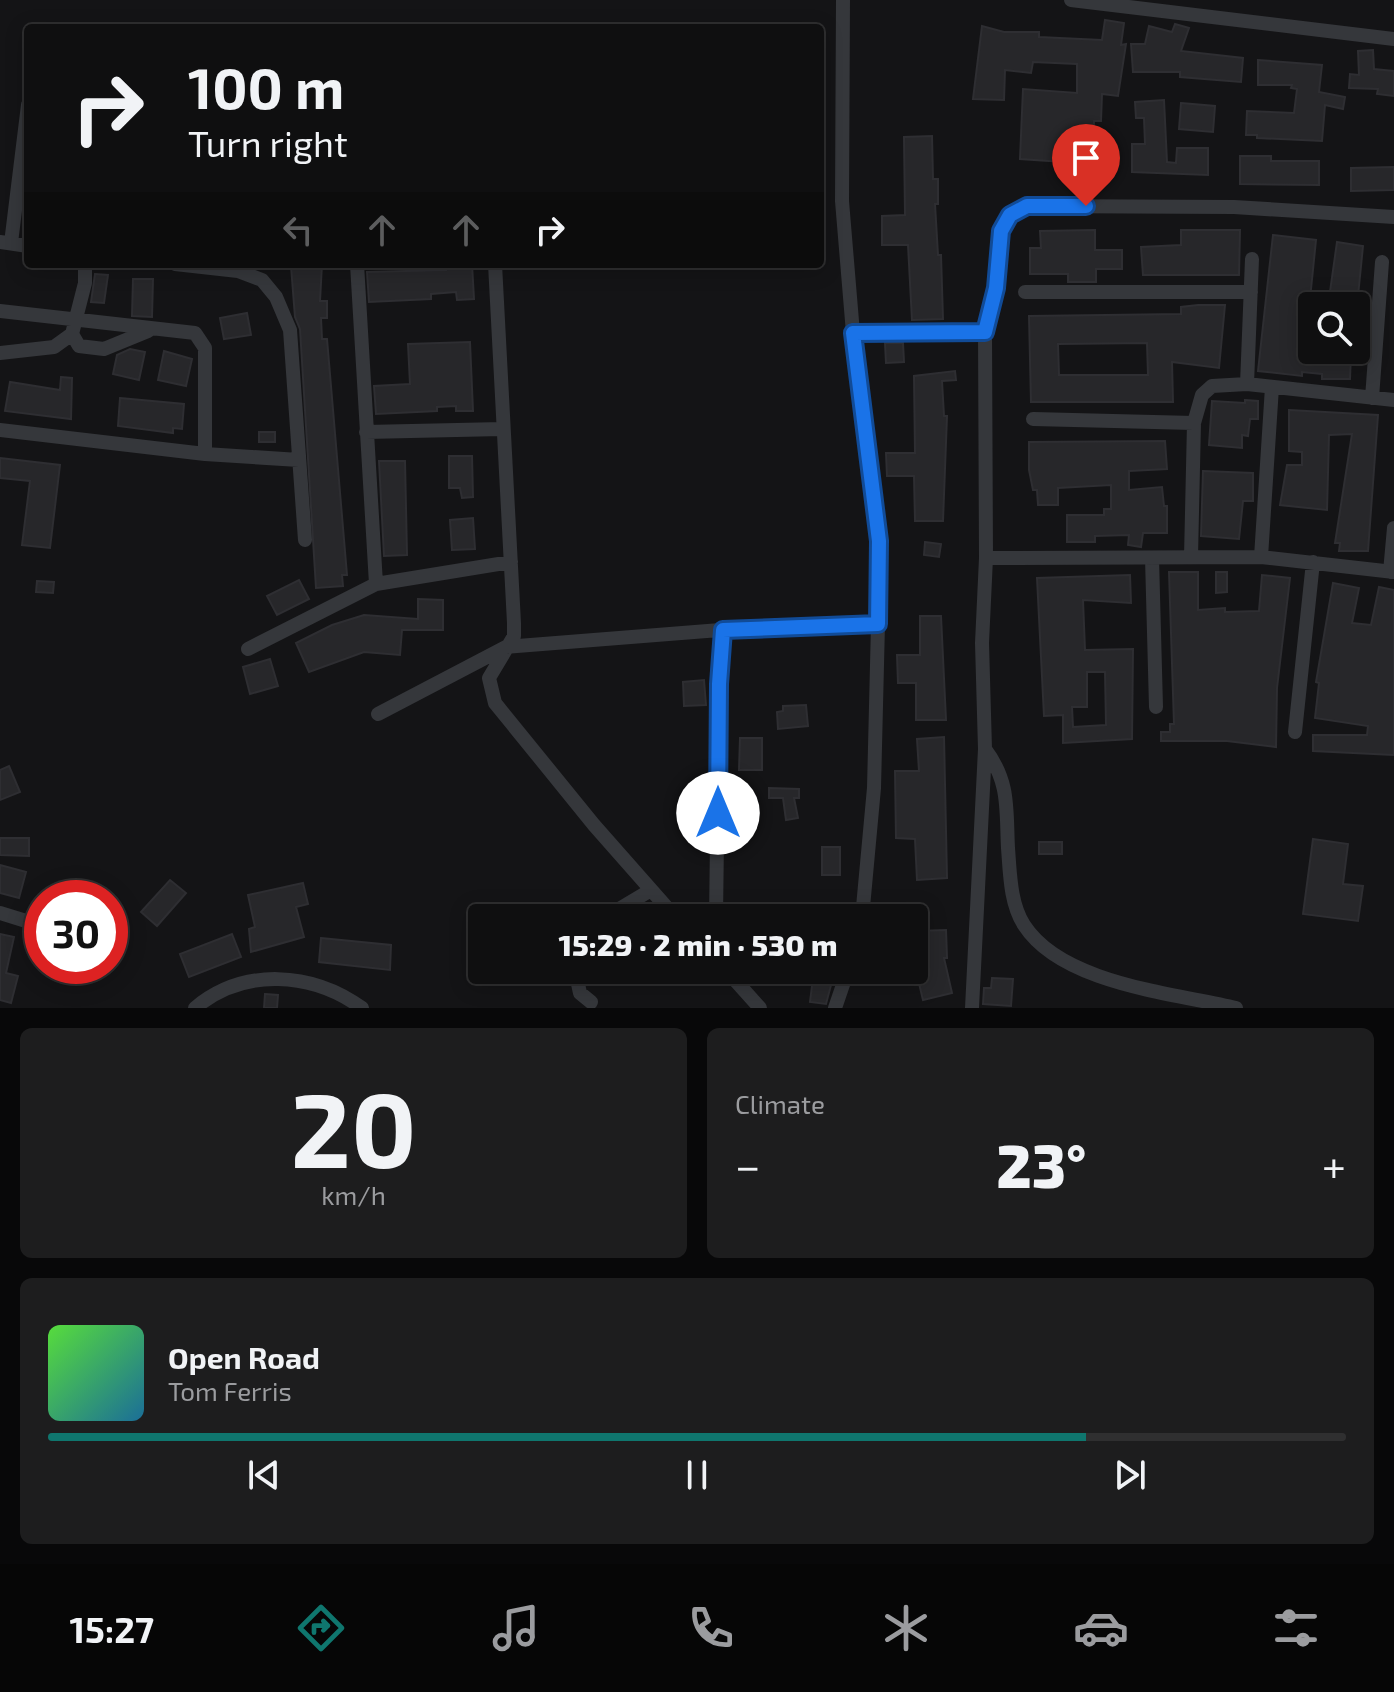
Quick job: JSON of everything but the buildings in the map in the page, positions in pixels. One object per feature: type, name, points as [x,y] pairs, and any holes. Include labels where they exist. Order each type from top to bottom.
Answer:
[{"type":"street","points":[[843,0],[842,201],[853,333],[879,541],[874,788],[863,904]]},
{"type":"street","points":[[1071,0],[1394,39]]},
{"type":"street","points":[[5,243],[24,129]]},
{"type":"street","points":[[972,1008],[985,749],[982,643],[986,558],[985,332],[996,288],[1001,231],[1010,215],[1027,206],[1234,207],[1394,217]]},
{"type":"street","points":[[1247,384],[1252,259]]},
{"type":"street","points":[[1372,398],[1382,262]]},
{"type":"street","points":[[85,268],[85,283],[74,327],[79,346],[104,349],[155,329]]},
{"type":"street","points":[[211,268],[238,271],[262,280],[276,297],[290,330],[305,540]]},
{"type":"street","points":[[357,268],[376,584]]},
{"type":"street","points":[[495,268],[514,636],[489,678],[495,703],[547,769],[664,904]]},
{"type":"street","points":[[1025,292],[1251,292]]},
{"type":"street","points":[[0,311],[74,327],[195,333],[202,339],[205,348],[205,454]]},
{"type":"street","points":[[0,353],[54,347],[74,327]]},
{"type":"street","points":[[853,333],[985,332]]},
{"type":"street","points":[[1191,557],[1194,423],[1202,395],[1212,386],[1247,384],[1394,400]]},
{"type":"street","points":[[1261,557],[1272,387]]},
{"type":"street","points":[[1033,419],[1194,423]]},
{"type":"street","points":[[366,432],[502,429]]},
{"type":"street","points":[[0,430],[205,454],[299,460]]},
{"type":"street","points":[[986,558],[1261,557],[1392,572],[1394,528]]},
{"type":"street","points":[[1152,558],[1156,707]]},
{"type":"street","points":[[248,649],[376,584],[511,562]]},
{"type":"street","points":[[1295,732],[1313,562]]},
{"type":"street","points":[[378,714],[506,647],[723,630],[878,624]]},
{"type":"street","points":[[716,904],[719,684],[723,630]]},
{"type":"street","points":[[985,749],[1001,770],[1011,887],[1024,925],[1056,956],[1088,973],[1236,1008]]},
{"type":"street","points":[[628,904],[651,890]]},
{"type":"street","points":[[0,913],[24,920]]},
{"type":"street","points":[[195,1008],[227,987],[270,979],[327,986],[362,1008]]},
{"type":"street","points":[[578,984],[580,993],[591,1002]]},
{"type":"street","points":[[739,984],[760,1008]]},
{"type":"street","points":[[835,1008],[843,984]]},
{"type":"route","points":[[718,813],[719,684],[723,630],[878,624],[879,541],[861,376],[853,333],[985,332],[996,288],[1001,231],[1010,215],[1027,206],[1086,206]]}]
